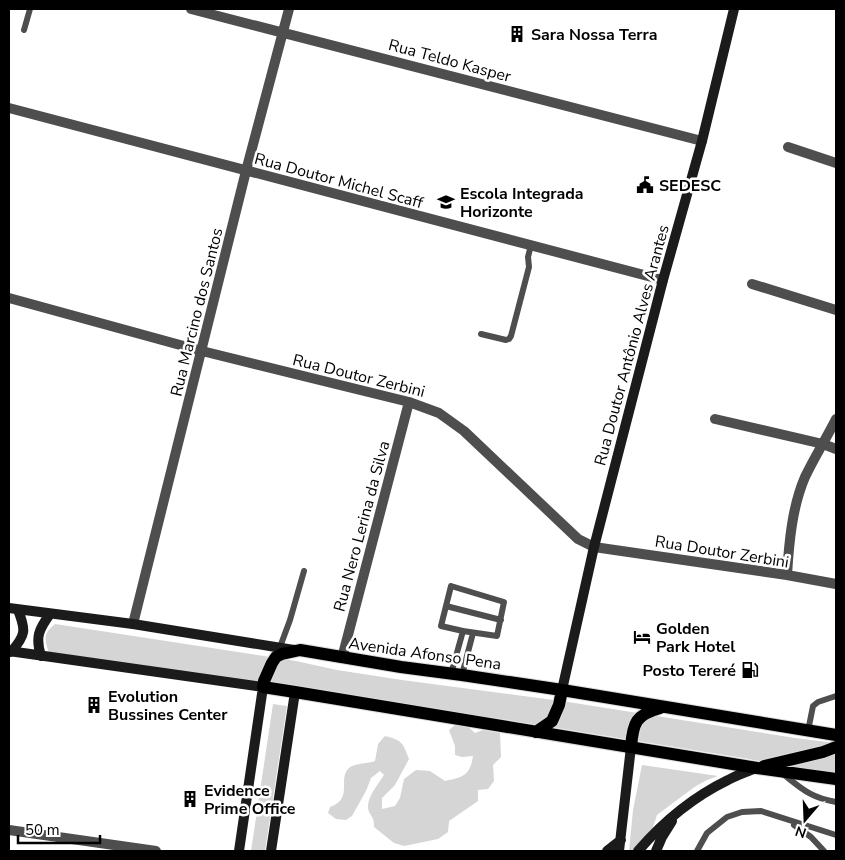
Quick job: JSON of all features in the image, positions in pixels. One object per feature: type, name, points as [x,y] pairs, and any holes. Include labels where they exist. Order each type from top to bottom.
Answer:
[{"type":"main road","name":"Rua Doutor Antônio Alves Arantes","points":[[562,690],[594,547],[662,280],[702,141],[734,9]]},
{"type":"main road","name":"Avenida Afonso Pena","points":[[13,609],[133,624],[342,658],[562,690],[836,735]]},
{"type":"main road","points":[[10,651],[19,642],[24,631],[22,620],[13,609]]},
{"type":"main road","points":[[41,656],[38,637],[43,624],[50,614]]},
{"type":"main road","points":[[239,851],[264,681],[276,657],[300,650]]},
{"type":"main road","points":[[10,651],[263,687],[757,768],[836,779]]},
{"type":"main road","points":[[536,732],[552,721],[559,705],[562,690]]},
{"type":"main road","points":[[270,851],[295,692]]},
{"type":"main road","points":[[619,851],[632,736],[636,722],[646,712],[662,707]]},
{"type":"main road","points":[[812,731],[836,727]]},
{"type":"main road","points":[[638,851],[662,824],[685,806],[727,780],[757,768],[836,747]]},
{"type":"main road","points":[[656,851],[676,813]]},
{"type":"main road","points":[[607,851],[621,840]]},
{"type":"street","name":"Rua Teldo Kasper","points":[[191,9],[702,141]]},
{"type":"street","name":"Rua Marcino dos Santos","points":[[133,624],[246,171],[289,9]]},
{"type":"street","name":"Rua Doutor Michel Scaff","points":[[9,108],[662,280]]},
{"type":"street","points":[[788,146],[836,163]]},
{"type":"street","points":[[752,284],[836,310]]},
{"type":"street","name":"Rua Doutor Zerbini","points":[[9,298],[202,351],[409,402],[439,413],[464,431],[578,539],[594,547],[836,584]]},
{"type":"street","name":"Rua Nero Lerina da Silva","points":[[342,658],[409,402]]},
{"type":"street","points":[[715,419],[823,444],[836,449]]},
{"type":"street","points":[[787,576],[789,547],[798,498],[805,478],[836,420]]},
{"type":"street","points":[[9,830],[156,851]]},
{"type":"lane","points":[[24,30],[30,9]]},
{"type":"lane","points":[[481,334],[506,340],[511,336],[528,267],[531,245]]},
{"type":"lane","points":[[280,647],[304,572]]},
{"type":"lane","points":[[451,586],[504,602],[501,620],[496,636],[441,626],[451,586]]},
{"type":"lane","points":[[446,606],[501,620]]},
{"type":"lane","points":[[456,674],[463,631]]},
{"type":"lane","points":[[456,674],[473,633]]},
{"type":"lane","points":[[812,731],[814,706],[818,702],[836,696]]},
{"type":"lane","points":[[778,770],[808,793],[836,802]]},
{"type":"lane","points":[[697,851],[708,833],[727,817],[742,812],[761,811],[798,827],[824,851]]},
{"type":"lane","points":[[779,818],[836,835]]},
{"type":"shaded area","points":[[55,624],[296,661],[337,670],[402,680],[562,701],[836,743],[836,774],[502,719],[263,687],[49,653],[46,637],[48,631]]},
{"type":"shaded area","points":[[273,704],[287,706],[265,851],[251,851]]},
{"type":"shaded area","points":[[455,725],[466,725],[475,733],[483,730],[500,733],[501,757],[493,765],[494,781],[488,789],[478,790],[478,801],[449,821],[448,832],[438,839],[404,846],[394,843],[374,827],[368,803],[384,775],[380,771],[371,778],[352,816],[346,820],[336,819],[328,813],[330,807],[341,799],[346,772],[354,765],[375,761],[378,744],[385,736],[401,743],[409,759],[395,785],[382,798],[382,809],[395,806],[400,798],[404,779],[416,770],[430,771],[445,781],[461,777],[468,772],[473,756],[462,757],[455,755],[455,746],[449,730]]},
{"type":"shaded area","points":[[642,765],[718,776],[696,786],[657,815],[645,851],[629,851],[633,810]]},
{"type":"place","name":"Sara Nossa Terra","points":[[517,34]]},
{"type":"place","name":"SEDESC","points":[[645,185]]},
{"type":"place","name":"Escola Integrada Horizonte","points":[[446,202]]},
{"type":"place","name":"Golden Park Hotel","points":[[642,637]]},
{"type":"place","name":"Posto Tereré","points":[[750,670]]},
{"type":"place","name":"Evolution Bussines Center","points":[[94,705]]},
{"type":"place","name":"Evidence Prime Office","points":[[190,799]]}]
